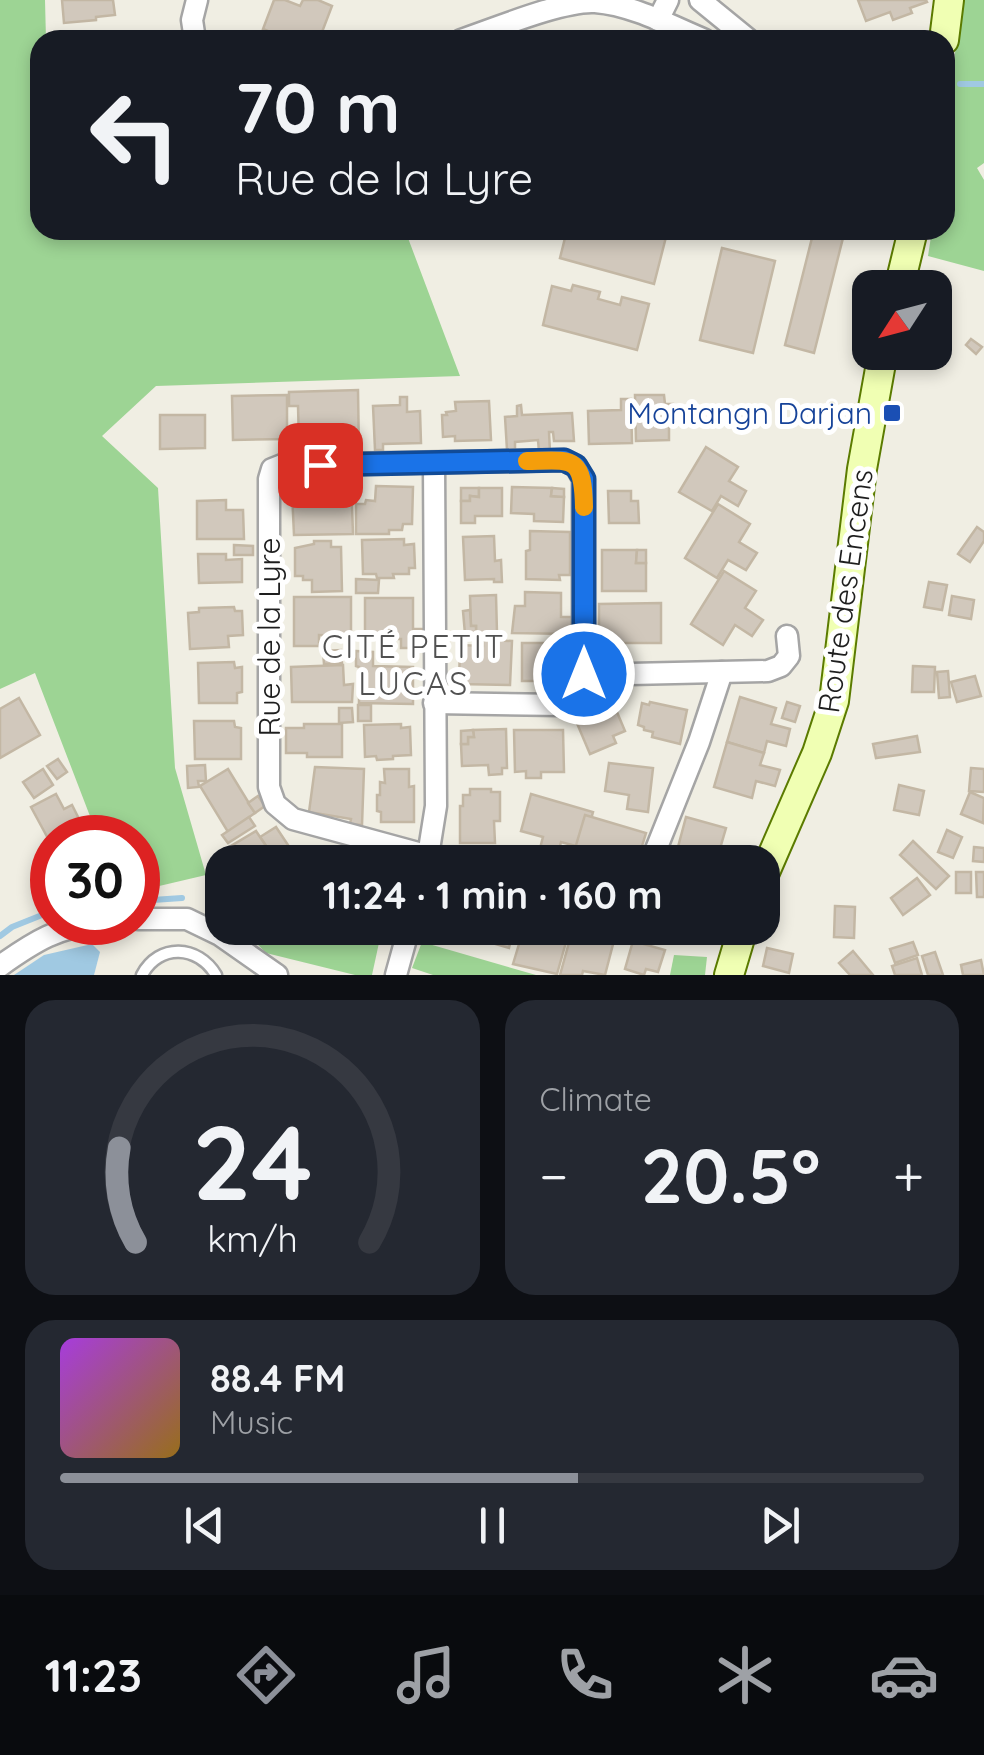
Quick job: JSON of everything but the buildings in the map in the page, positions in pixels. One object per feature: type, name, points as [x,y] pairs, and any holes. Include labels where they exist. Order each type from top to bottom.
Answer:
[{"type":"street","points":[[194,30],[196,0]]},
{"type":"street","points":[[658,20],[668,0]]},
{"type":"street","points":[[700,0],[737,30]]},
{"type":"street","points":[[945,30],[948,0]]},
{"type":"street","points":[[493,30],[578,3],[595,2],[682,30]]},
{"type":"street","points":[[904,270],[911,240]]},
{"type":"street","name":"Route des Encens","points":[[777,845],[817,753],[834,701],[862,469],[881,370]]},
{"type":"street","name":"Rue de la Lyre","points":[[381,845],[293,819],[276,804],[269,788],[272,470],[282,465],[564,460],[576,466],[584,479],[584,674]]},
{"type":"street","points":[[430,845],[436,806],[434,463]]},
{"type":"street","points":[[434,703],[562,705],[583,694],[584,674],[768,671],[781,666],[789,656],[787,636]]},
{"type":"street","points":[[658,845],[722,672]]},
{"type":"street","points":[[160,920],[188,920],[220,935],[277,975]]},
{"type":"street","points":[[0,966],[30,944]]},
{"type":"street","points":[[396,975],[404,945]]},
{"type":"street","points":[[728,975],[738,945]]},
{"type":"lane","points":[[142,975],[154,959],[179,951],[204,960],[216,975]]},
{"type":"green space","points":[[0,0],[45,0],[46,30],[30,30],[30,240],[409,240],[460,376],[156,386],[102,436],[158,488],[175,768],[205,875],[160,886],[160,815],[90,815],[35,673],[0,689]]},
{"type":"green space","points":[[962,0],[984,0],[984,163],[977,168],[984,180],[984,271],[928,256],[930,240],[955,240],[955,53]]},
{"type":"green space","points":[[258,945],[379,945],[372,975],[355,975],[266,953]]},
{"type":"green space","points":[[421,945],[432,945],[536,975],[433,975],[412,968]]},
{"type":"green space","points":[[674,955],[707,957],[705,975],[670,975]]},
{"type":"water","points":[[88,945],[100,952],[94,975],[14,975],[44,955]]},
{"type":"waterway","points":[[960,84],[984,84]]},
{"type":"waterway","points":[[160,900],[182,898]]},
{"type":"waterway","points":[[0,936],[30,920]]},
{"type":"slow traffic","points":[[527,461],[564,460],[576,466],[584,479],[584,507]]},
{"type":"place","name":"Montangn Darjan","points":[[892,413]]},
{"type":"district","name":"CITÉ PETIT LUCAS","points":[[414,664]]},
{"type":"route","points":[[320,465],[564,460],[576,466],[584,479],[584,674]]}]
